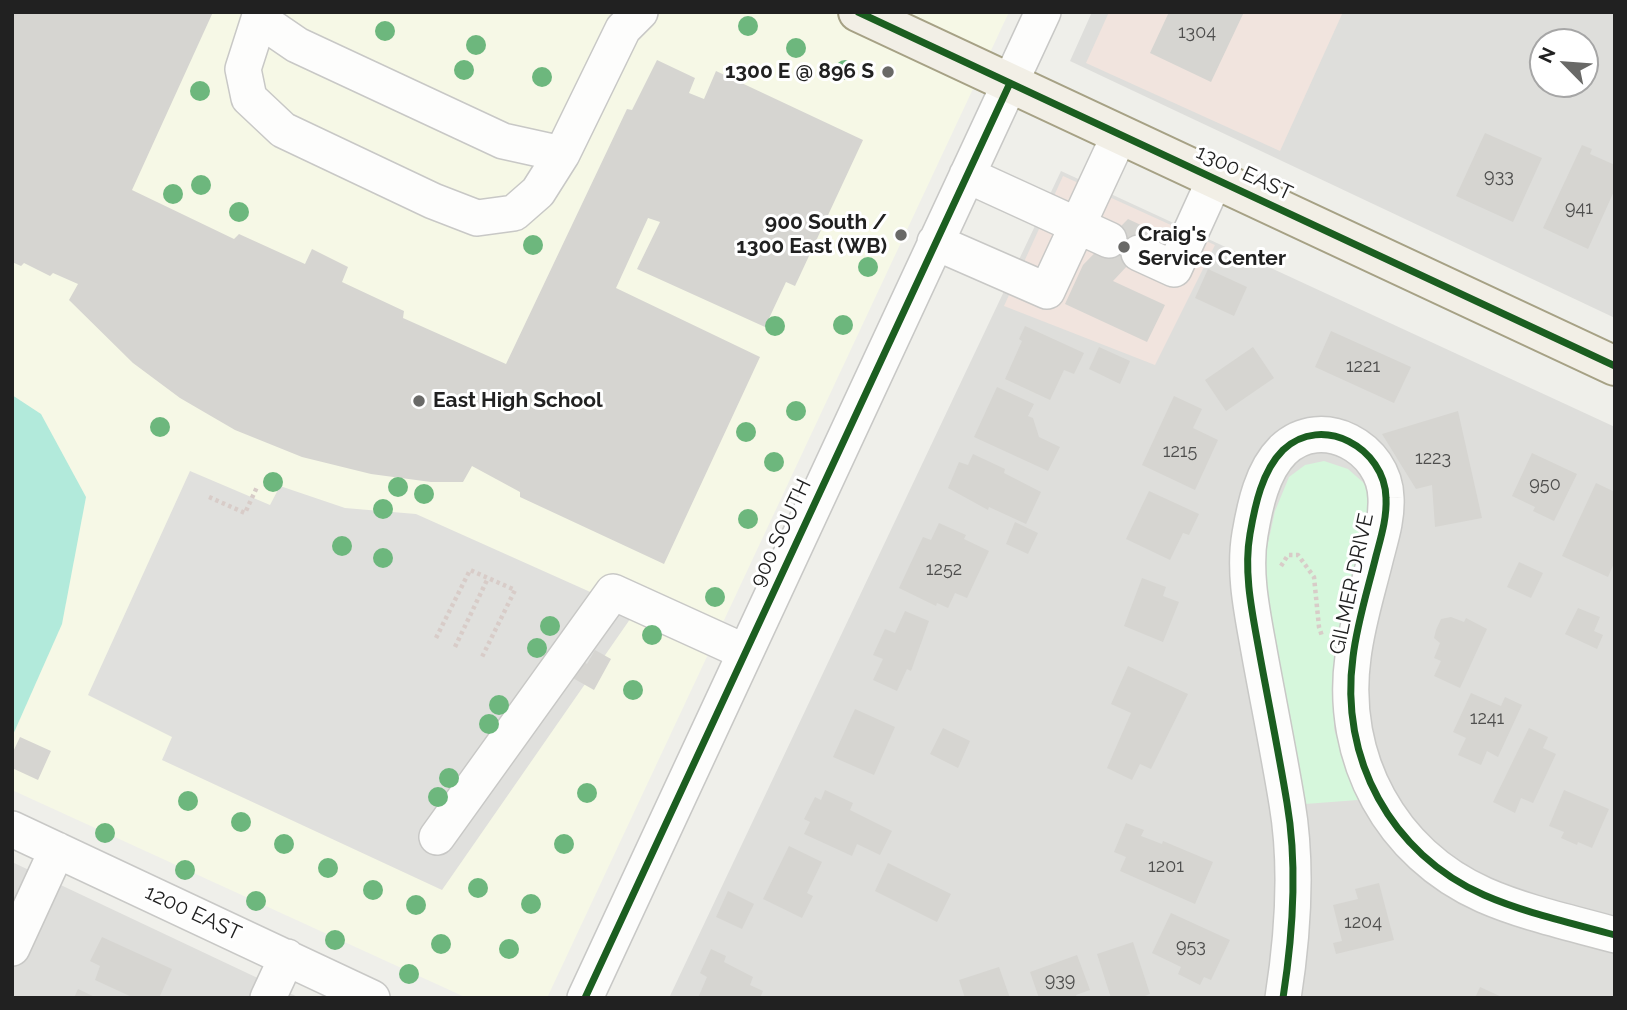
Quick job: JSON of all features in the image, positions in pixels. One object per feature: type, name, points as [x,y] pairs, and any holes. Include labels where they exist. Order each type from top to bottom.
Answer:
[{"type":"main road","name":"1300 EAST","points":[[858,12],[1615,366]]},
{"type":"street","points":[[562,154],[503,141],[478,130],[298,45],[261,15],[243,69],[249,98],[284,130],[433,201],[477,218],[514,213],[538,192],[562,154],[623,29],[640,12]]},
{"type":"street","name":"900 SOUTH","points":[[585,998],[1043,12]]},
{"type":"street","points":[[936,242],[1047,291],[1120,134]]},
{"type":"street","points":[[967,175],[1174,269],[1215,179]]},
{"type":"street","name":"GILMER DRIVE","points":[[1283,998],[1289,957],[1293,864],[1288,808],[1254,620],[1247,566],[1259,493],[1266,476],[1284,449],[1298,439],[1311,435],[1327,435],[1358,446],[1372,457],[1381,472],[1386,491],[1383,527],[1352,658],[1351,689],[1352,720],[1358,751],[1380,804],[1393,825],[1411,845],[1431,864],[1456,880],[1509,905],[1615,935]]},
{"type":"street","points":[[437,837],[613,592],[745,652]]},
{"type":"street","name":"1200 EAST","points":[[12,830],[372,998]]},
{"type":"street","points":[[12,948],[57,850]]},
{"type":"street","points":[[268,998],[287,957]]},
{"type":"path","points":[[209,497],[245,513],[257,487]]},
{"type":"path","points":[[1281,567],[1288,555],[1297,555],[1314,577],[1319,627],[1323,638]]},
{"type":"path","points":[[436,638],[470,570],[515,590],[481,659]]},
{"type":"path","points":[[455,647],[488,578]]},
{"type":"shaded area","name":"East High School","points":[[12,12],[1009,12],[547,998],[467,998],[12,790]]},
{"type":"shaded area","points":[[1092,12],[1615,12],[1615,318],[1070,61]]},
{"type":"shaded area","points":[[1109,12],[1343,12],[1280,151],[1086,63]]},
{"type":"shaded area","points":[[1061,171],[1615,427],[1615,998],[669,998]]},
{"type":"shaded area","points":[[1063,176],[1215,245],[1155,365],[1004,306]]},
{"type":"shaded area","points":[[190,471],[270,505],[280,486],[345,508],[416,514],[635,612],[442,890],[162,760],[172,737],[88,695]]},
{"type":"shaded area","points":[[12,862],[300,998],[12,998]]},
{"type":"green space","points":[[12,395],[41,414],[86,497],[62,624],[12,737]]},
{"type":"green space","points":[[1324,461],[1348,469],[1365,484],[1370,498],[1367,532],[1334,660],[1334,729],[1358,800],[1305,804],[1266,591],[1265,557],[1275,511],[1289,477],[1305,465]]},
{"type":"building","name":"East High School","points":[[12,12],[213,12],[132,190],[234,239],[239,234],[305,264],[312,249],[348,267],[342,282],[404,311],[403,318],[506,364],[627,109],[632,110],[657,60],[695,78],[689,93],[704,99],[716,71],[863,140],[795,286],[786,282],[765,327],[637,269],[660,222],[648,218],[616,288],[760,357],[664,564],[520,497],[520,492],[472,466],[463,482],[431,482],[371,474],[302,457],[235,430],[180,398],[133,363],[69,300],[78,284],[53,273],[50,276],[24,263],[21,266],[12,262]]},
{"type":"building","points":[[1169,12],[1244,12],[1211,82],[1150,53]]},
{"type":"building","points":[[1485,133],[1542,158],[1513,222],[1456,196]]},
{"type":"building","points":[[1582,145],[1592,149],[1590,154],[1615,165],[1615,189],[1588,249],[1543,228]]},
{"type":"building","points":[[1128,219],[1158,233],[1113,281],[1165,305],[1147,342],[1065,304],[1083,265]]},
{"type":"building","points":[[1208,269],[1247,287],[1234,316],[1195,298]]},
{"type":"building","points":[[1025,326],[1084,353],[1074,374],[1064,370],[1050,400],[1005,379],[1022,341],[1019,339]]},
{"type":"building","points":[[1331,331],[1411,367],[1394,403],[1315,367]]},
{"type":"building","points":[[1099,347],[1130,361],[1120,384],[1089,369]]},
{"type":"building","points":[[1253,347],[1274,378],[1226,411],[1205,380]]},
{"type":"building","points":[[997,387],[1034,404],[1028,416],[1033,418],[1039,437],[1060,447],[1048,471],[974,437]]},
{"type":"building","points":[[1174,396],[1202,409],[1193,428],[1218,440],[1195,490],[1142,465]]},
{"type":"building","points":[[1458,411],[1482,518],[1435,527],[1432,485],[1416,489],[1382,434]]},
{"type":"building","points":[[1532,453],[1577,474],[1554,521],[1533,511],[1535,507],[1512,496]]},
{"type":"building","points":[[973,454],[1005,469],[1004,473],[1041,492],[1026,524],[989,507],[988,510],[948,488],[959,462],[968,465]]},
{"type":"building","points":[[1596,483],[1615,492],[1615,561],[1608,577],[1562,556]]},
{"type":"building","points":[[1149,491],[1199,514],[1189,535],[1183,533],[1170,560],[1126,539]]},
{"type":"building","points":[[1015,522],[1038,533],[1028,554],[1006,544]]},
{"type":"building","points":[[939,523],[966,535],[964,539],[989,551],[967,598],[955,593],[948,608],[937,603],[936,606],[899,588],[923,537],[931,540]]},
{"type":"building","points":[[1519,562],[1543,573],[1531,598],[1507,587]]},
{"type":"building","points":[[1142,578],[1166,587],[1163,596],[1179,602],[1163,642],[1124,626]]},
{"type":"building","points":[[1578,608],[1600,617],[1594,631],[1603,635],[1597,649],[1565,634]]},
{"type":"building","points":[[905,611],[929,621],[911,671],[907,669],[897,691],[873,680],[883,659],[873,655],[885,629],[895,633]]},
{"type":"building","points":[[1451,617],[1464,622],[1466,618],[1487,629],[1460,688],[1434,676],[1441,661],[1434,658],[1440,643],[1434,638],[1436,630],[1441,619]]},
{"type":"building","points":[[595,650],[611,659],[594,690],[571,677],[581,660],[587,664]]},
{"type":"building","points":[[1128,666],[1188,694],[1151,769],[1140,764],[1132,780],[1107,768],[1131,713],[1111,704]]},
{"type":"building","points":[[1471,693],[1501,706],[1505,697],[1522,705],[1498,757],[1487,751],[1481,765],[1458,755],[1466,738],[1453,732]]},
{"type":"building","points":[[855,709],[895,727],[874,775],[833,757]]},
{"type":"building","points":[[943,728],[970,741],[958,768],[930,754]]},
{"type":"building","points":[[1529,728],[1548,737],[1543,748],[1556,754],[1533,803],[1521,798],[1515,813],[1493,802]]},
{"type":"building","points":[[20,737],[51,751],[38,780],[12,768],[12,754]]},
{"type":"building","points":[[825,790],[853,803],[850,810],[892,831],[880,855],[857,844],[852,856],[804,834],[810,822],[804,819],[815,797],[821,800]]},
{"type":"building","points":[[1564,790],[1609,809],[1592,848],[1561,838],[1564,832],[1549,826]]},
{"type":"building","points":[[1126,823],[1144,830],[1141,836],[1162,844],[1163,841],[1213,862],[1195,904],[1120,871],[1126,857],[1114,852]]},
{"type":"building","points":[[789,846],[822,862],[807,893],[813,896],[802,918],[763,899]]},
{"type":"building","points":[[888,863],[951,894],[937,922],[875,891]]},
{"type":"building","points":[[1379,883],[1394,940],[1336,954],[1333,943],[1342,941],[1333,905],[1358,899],[1355,889]]},
{"type":"building","points":[[728,891],[754,904],[742,929],[716,917]]},
{"type":"building","points":[[1171,913],[1230,940],[1211,980],[1204,977],[1200,985],[1178,974],[1181,967],[1152,953]]},
{"type":"building","points":[[102,937],[172,969],[159,998],[134,998],[95,980],[100,966],[90,961]]},
{"type":"building","points":[[1133,942],[1150,994],[1140,998],[1111,998],[1097,954]]},
{"type":"building","points":[[711,949],[726,956],[724,962],[753,977],[750,985],[763,991],[760,998],[698,998],[707,977],[700,973]]},
{"type":"building","points":[[1077,955],[1090,990],[1076,995],[1077,998],[1039,998],[1030,972]]},
{"type":"building","points":[[999,967],[1010,998],[965,998],[959,980]]},
{"type":"building","points":[[1480,987],[1504,998],[1475,998]]},
{"type":"building","points":[[78,989],[97,998],[74,998]]},
{"type":"cycle path","points":[[858,12],[1615,366]]},
{"type":"cycle path","points":[[585,998],[1010,83]]},
{"type":"cycle path","points":[[1283,998],[1292,925],[1292,851],[1287,803],[1252,610],[1248,549],[1257,500],[1270,468],[1283,450],[1299,439],[1315,435],[1349,441],[1375,464],[1383,480],[1386,513],[1355,644],[1351,695],[1354,731],[1364,766],[1378,799],[1398,828],[1422,855],[1451,877],[1484,895],[1516,907],[1615,935]]},
{"type":"place","name":"1300 E @ 896 S","points":[[888,72]]},
{"type":"place","name":"900 South / 1300 East (WB)","points":[[901,235]]},
{"type":"place","name":"Craig's Service Center","points":[[1124,247]]},
{"type":"place","name":"East High School","points":[[419,401]]}]
